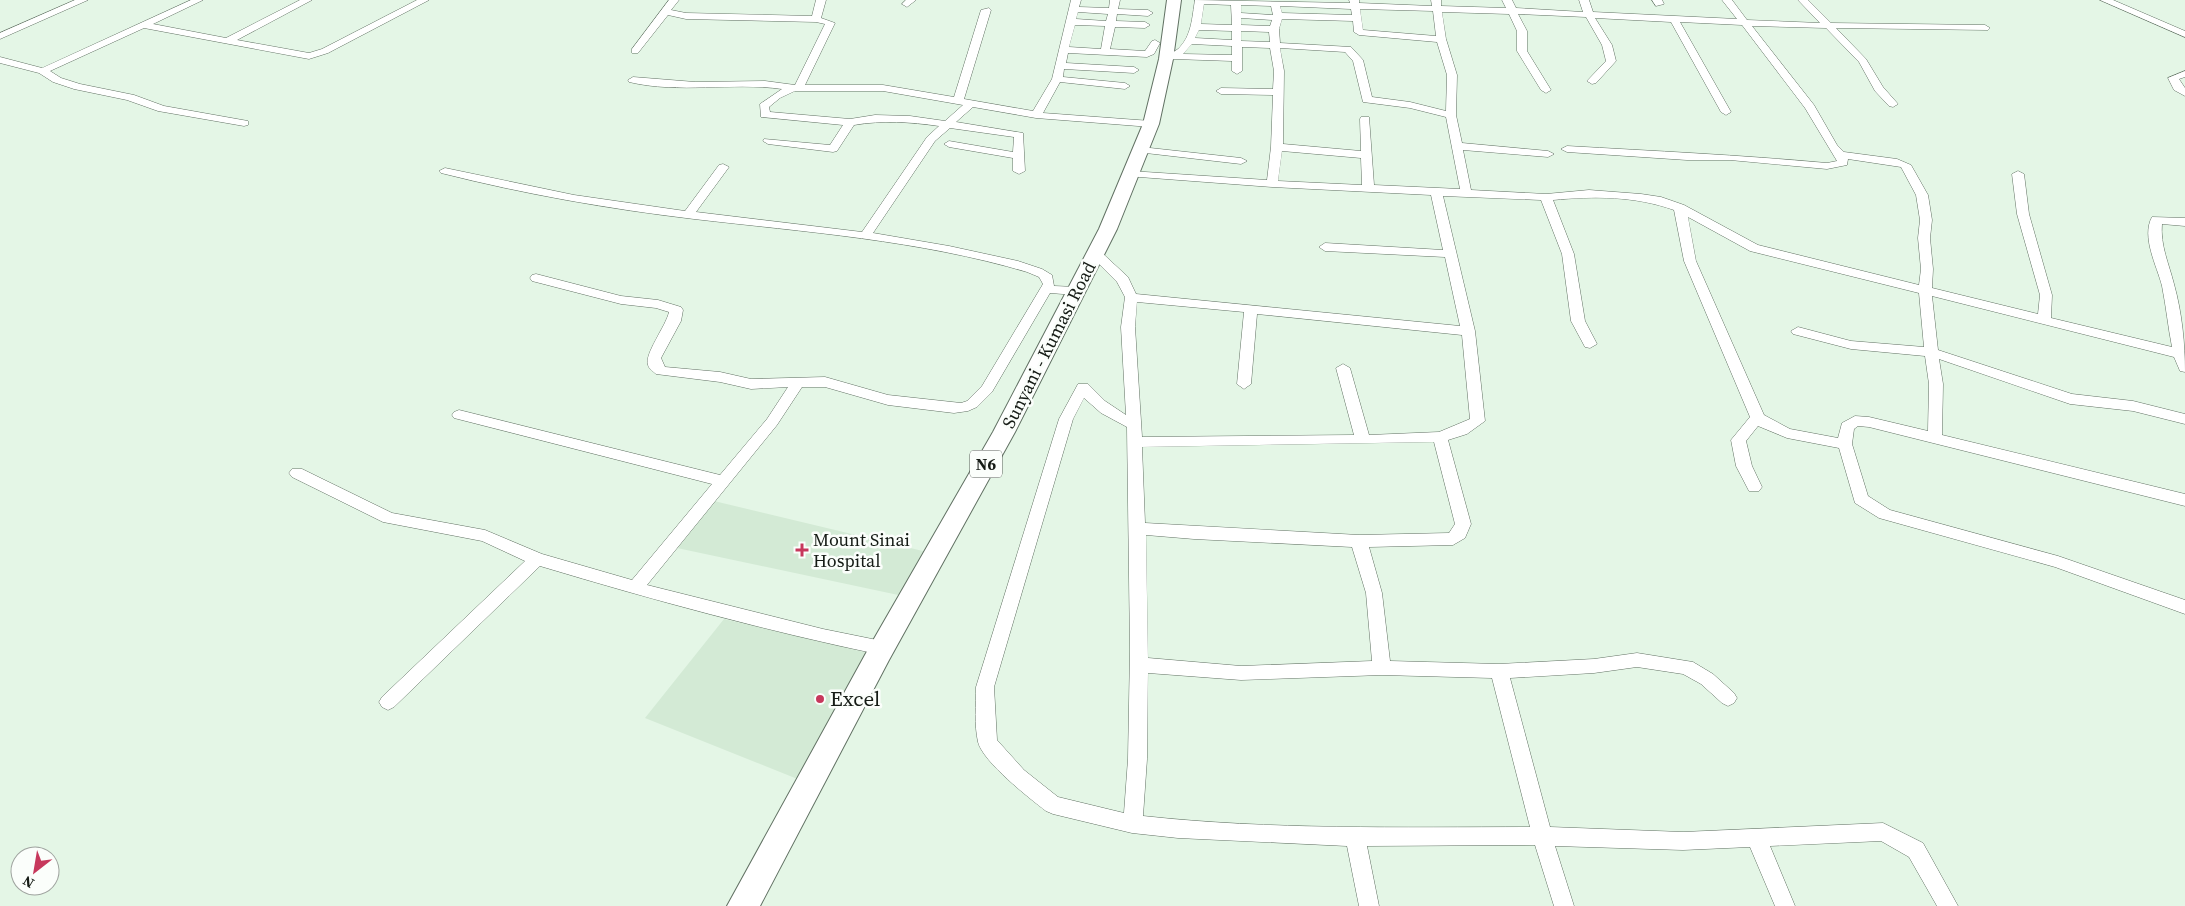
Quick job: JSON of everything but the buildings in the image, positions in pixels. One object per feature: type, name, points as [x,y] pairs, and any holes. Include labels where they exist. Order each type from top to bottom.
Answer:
[{"type":"main road","name":"Sunyani - Kumasi Road","points":[[743,906],[882,648],[1004,432],[1096,254],[1151,124],[1174,0]]},
{"type":"street","points":[[0,36],[83,0]]},
{"type":"street","points":[[43,71],[198,0]]},
{"type":"street","points":[[225,42],[307,0]]},
{"type":"street","points":[[143,25],[225,42],[310,56],[325,51],[424,0]]},
{"type":"street","points":[[635,51],[674,0]]},
{"type":"street","points":[[816,19],[821,0]]},
{"type":"street","points":[[1105,52],[1115,0]]},
{"type":"street","points":[[1190,41],[1196,27],[1199,0],[1436,4],[1512,11],[1745,23],[1985,28]]},
{"type":"street","points":[[1507,0],[1522,32],[1522,51],[1546,90]]},
{"type":"street","points":[[1584,0],[1589,15],[1608,45],[1611,61],[1592,81]]},
{"type":"street","points":[[1727,0],[1810,106],[1833,148],[1841,155],[1891,161],[1905,165],[1922,195],[1926,220],[1924,238],[1927,269],[1925,289],[1930,352],[1936,384],[1935,440]]},
{"type":"street","points":[[1803,0],[1863,61],[1879,89],[1893,104]]},
{"type":"street","points":[[2105,0],[2185,34]]},
{"type":"street","points":[[1236,1],[1237,71]]},
{"type":"street","points":[[1272,184],[1277,147],[1279,71],[1274,30],[1278,17],[1274,2]]},
{"type":"street","points":[[1354,3],[1358,31],[1360,33],[1441,39]]},
{"type":"street","points":[[1436,4],[1441,39],[1452,75],[1454,97],[1451,115],[1466,192]]},
{"type":"street","points":[[1036,114],[1057,79],[1075,5],[1113,11],[1148,13]]},
{"type":"street","points":[[958,101],[986,10]]},
{"type":"street","points":[[664,11],[686,16],[816,19],[830,23],[797,87],[764,106],[765,115],[850,122],[887,118],[947,123],[1016,134],[1020,141],[1020,171]]},
{"type":"street","points":[[1236,15],[1356,18]]},
{"type":"street","points":[[1674,19],[1726,112]]},
{"type":"street","points":[[1070,22],[1145,25]]},
{"type":"street","points":[[1196,27],[1274,30]]},
{"type":"street","points":[[1165,53],[1190,41],[1275,44],[1350,50],[1358,60],[1367,100],[1410,105],[1451,115]]},
{"type":"street","points":[[1064,50],[1147,54],[1151,52],[1236,58]]},
{"type":"street","points":[[0,60],[43,71],[50,77],[78,87],[130,97],[162,109],[244,123]]},
{"type":"street","points":[[1059,66],[1134,70]]},
{"type":"street","points":[[2185,74],[2173,78],[2178,88],[2185,93]]},
{"type":"street","points":[[1057,79],[1125,86]]},
{"type":"street","points":[[634,80],[695,85],[765,84],[797,87],[889,88],[970,104],[1072,119],[1151,124]]},
{"type":"street","points":[[1221,91],[1277,92]]},
{"type":"street","points":[[866,234],[930,139],[970,104]]},
{"type":"street","points":[[1365,119],[1368,188]]},
{"type":"street","points":[[768,141],[833,149],[850,122]]},
{"type":"street","points":[[949,144],[1020,156]]},
{"type":"street","points":[[1456,146],[1548,154]]},
{"type":"street","points":[[1277,147],[1366,155]]},
{"type":"street","points":[[1567,149],[1688,157],[1730,157],[1827,166],[1843,163],[1841,155]]},
{"type":"street","points":[[1141,150],[1241,161]]},
{"type":"street","points":[[688,215],[723,166]]},
{"type":"street","points":[[445,170],[537,192],[688,215],[866,234],[970,254],[1038,272],[1048,278],[1049,284],[984,392],[977,401],[963,408],[888,400],[824,382],[751,384],[720,377],[661,371],[655,365],[654,358],[674,321],[676,310],[671,306],[621,300],[536,278]]},
{"type":"street","points":[[1130,174],[1272,184],[1436,192],[1546,196],[1589,193],[1661,201],[1680,208],[1754,248],[2182,354]]},
{"type":"street","points":[[2018,174],[2023,214],[2046,295],[2044,319]]},
{"type":"street","points":[[1436,192],[1468,330],[1478,421],[1462,430],[1440,437],[1363,440],[1135,434],[1092,400],[1083,387],[1066,418],[1058,439],[985,687],[988,743],[1017,776],[1053,805],[1132,824],[1178,829],[1355,837],[1542,836],[1683,841],[1884,832],[1916,850],[1948,906]]},
{"type":"street","points":[[1546,196],[1568,254],[1578,321],[1590,344]]},
{"type":"street","points":[[1680,208],[1690,261],[1758,418],[1765,425],[1777,430],[1845,444]]},
{"type":"street","points":[[2185,222],[2156,220],[2154,231],[2158,259],[2167,283],[2185,368]]},
{"type":"street","points":[[1325,247],[1451,254]]},
{"type":"street","points":[[1096,254],[1123,280],[1131,297],[1128,327],[1139,528],[1138,665],[1140,706],[1136,800],[1132,824]]},
{"type":"street","points":[[1045,289],[1076,291]]},
{"type":"street","points":[[1131,297],[1468,330]]},
{"type":"street","points":[[1244,384],[1250,310]]},
{"type":"street","points":[[1798,330],[1851,345],[1930,352],[1959,360],[2070,399],[2133,406],[2185,419]]},
{"type":"street","points":[[1343,368],[1363,440]]},
{"type":"street","points":[[634,588],[772,422],[798,382]]},
{"type":"street","points":[[459,415],[724,480]]},
{"type":"street","points":[[1754,487],[1744,466],[1738,440],[1758,418]]},
{"type":"street","points":[[2185,500],[2061,468],[1935,440],[1869,422],[1855,421],[1847,427],[1845,444],[1862,499],[1885,514],[2058,562],[2185,607]]},
{"type":"street","points":[[1139,528],[1182,534],[1270,538],[1308,536],[1359,541],[1453,540],[1459,534],[1463,524],[1440,437]]},
{"type":"street","points":[[297,473],[389,518],[485,536],[537,559],[634,588],[823,636],[882,648]]},
{"type":"street","points":[[1359,541],[1374,593],[1382,668]]},
{"type":"street","points":[[388,702],[537,559]]},
{"type":"street","points":[[1138,665],[1241,673],[1382,668],[1499,671],[1594,666],[1637,660],[1687,667],[1708,678],[1728,698]]},
{"type":"street","points":[[1499,671],[1542,836],[1564,906]]},
{"type":"street","points":[[1355,837],[1369,906]]},
{"type":"street","points":[[1756,838],[1785,906]]},
{"type":"shaded area","name":"Mount Sinai Hospital","points":[[714,501],[927,552],[903,596],[677,548]]},
{"type":"shaded area","points":[[724,619],[872,654],[800,780],[645,718]]},
{"type":"place","name":"Mount Sinai Hospital","points":[[802,550]]},
{"type":"place","name":"Excel","points":[[820,699]]}]
